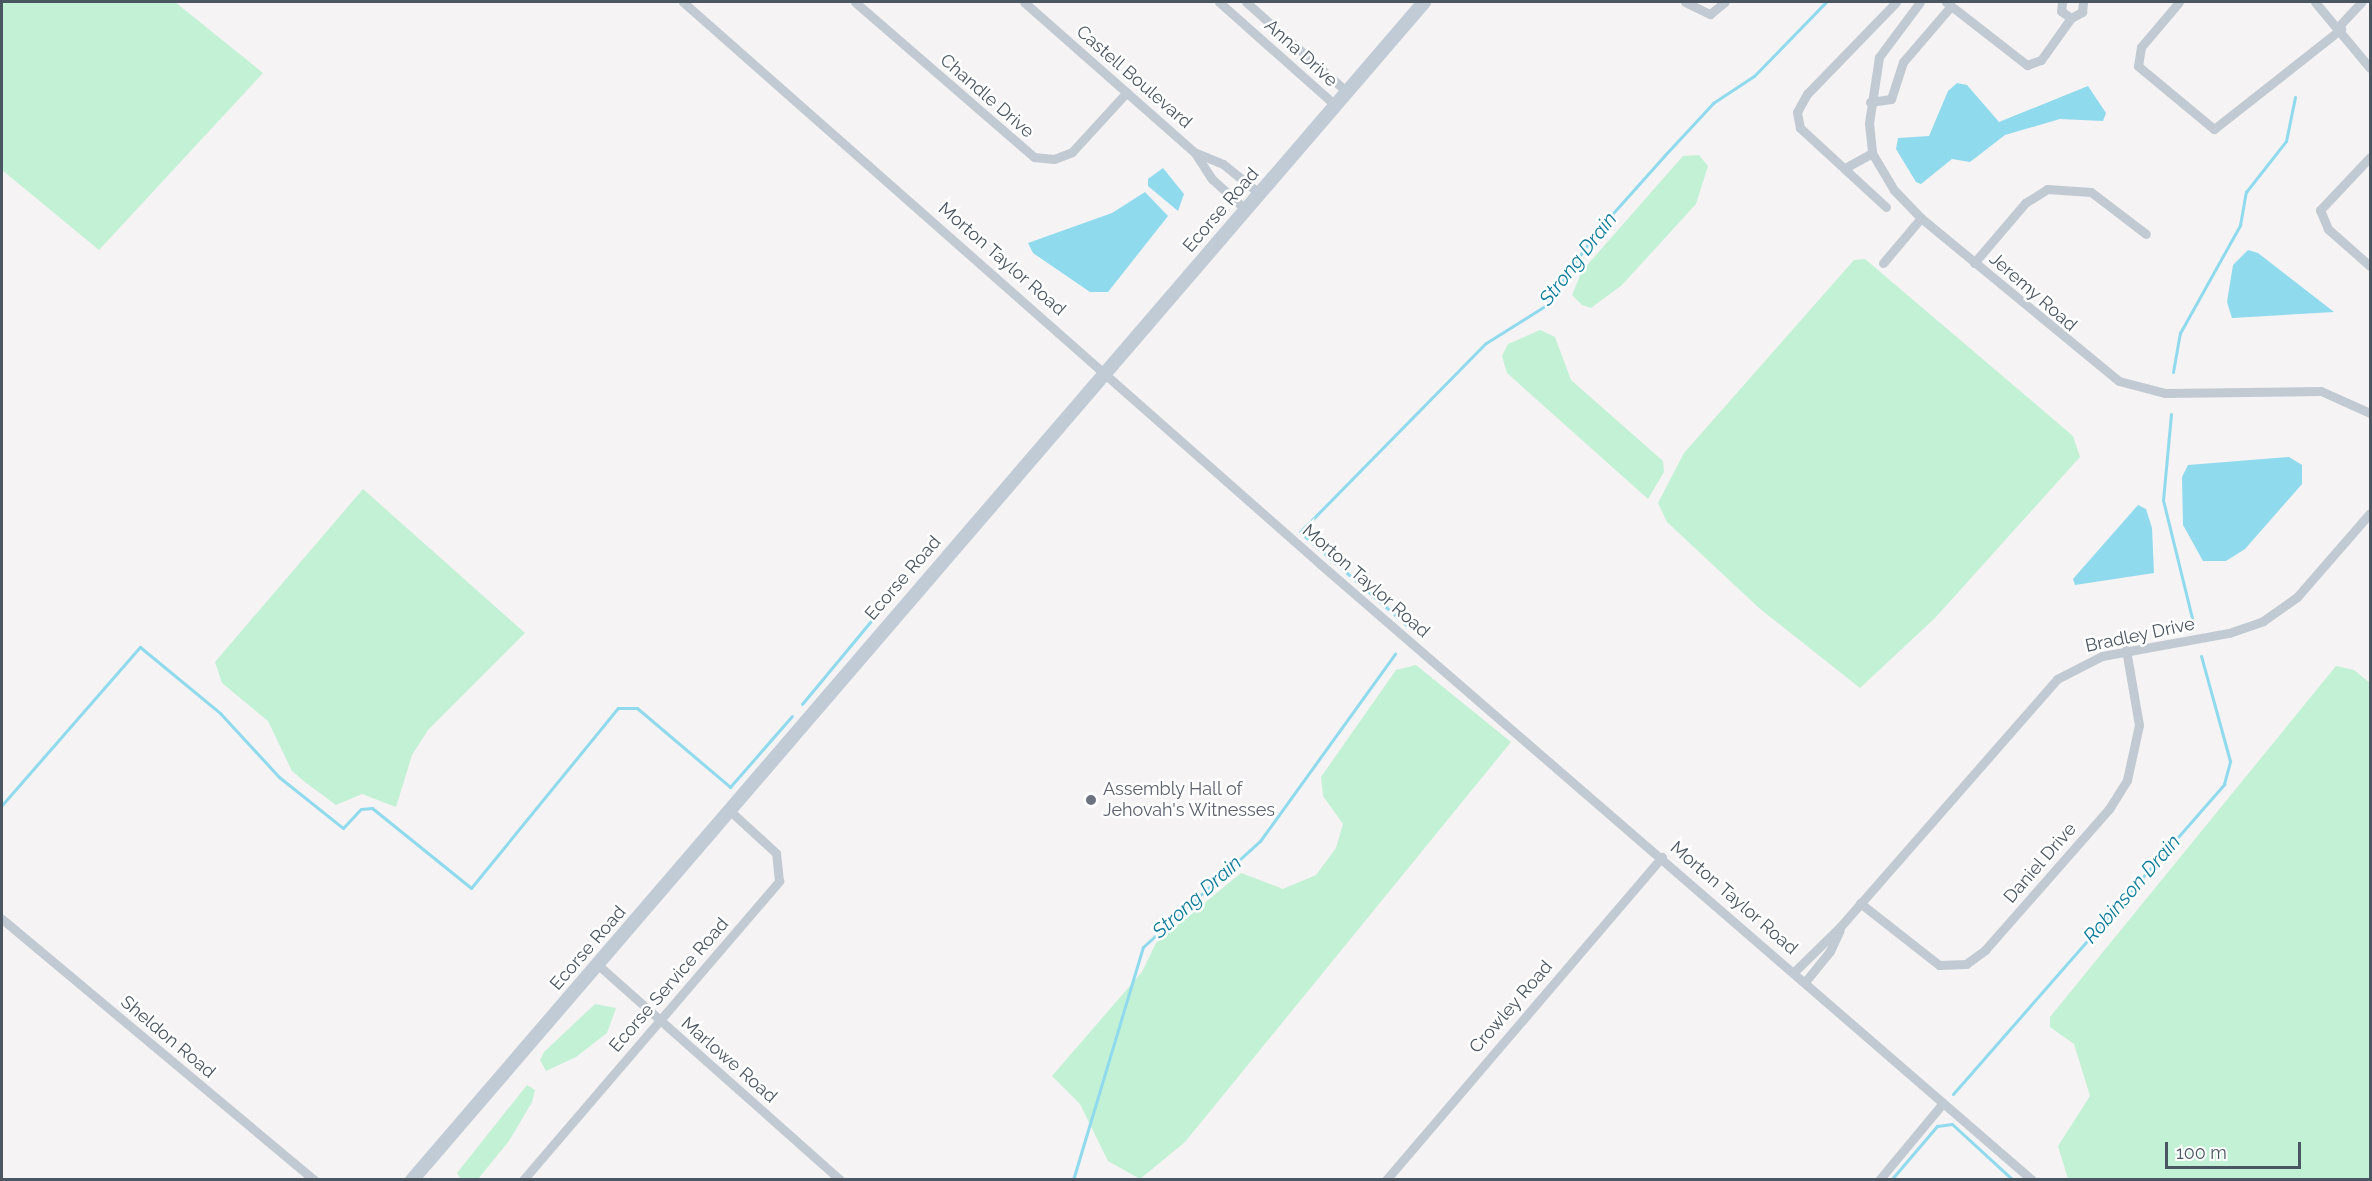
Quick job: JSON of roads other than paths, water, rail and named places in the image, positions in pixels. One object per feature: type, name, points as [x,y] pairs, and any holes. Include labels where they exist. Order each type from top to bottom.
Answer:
[{"type":"main road","name":"Ecorse Road","points":[[412,1179],[1104,371],[1424,2]]},
{"type":"street","name":"Morton Taylor Road","points":[[683,2],[2032,1179]]},
{"type":"street","name":"Chandle Drive","points":[[855,2],[1034,157],[1054,159],[1072,152],[1127,92]]},
{"type":"street","name":"Castell Boulevard","points":[[1024,2],[1195,153],[1212,179],[1245,209]]},
{"type":"street","name":"Anna Drive","points":[[1219,2],[1335,105]]},
{"type":"street","name":"Anna Drive","points":[[1246,2],[1346,91]]},
{"type":"street","points":[[1685,2],[1710,14],[1725,2]]},
{"type":"street","points":[[1886,207],[1800,128],[1797,112],[1807,94],[1896,2]]},
{"type":"street","name":"Jeremy Road","points":[[1920,2],[1879,57],[1870,102],[1872,153],[1894,190],[1921,218],[2119,381],[2165,393],[2320,391],[2370,413]]},
{"type":"street","points":[[2062,2],[2061,11],[2071,18]]},
{"type":"street","points":[[1870,102],[1891,99],[1903,62],[1949,4],[2028,65],[2041,60],[2071,18],[2082,12],[2082,2]]},
{"type":"street","points":[[2179,2],[2141,47],[2138,66],[2214,129],[2340,28],[2361,2]]},
{"type":"street","points":[[2315,2],[2340,28],[2370,68]]},
{"type":"street","name":"Castell Boulevard","points":[[1195,153],[1223,164],[1259,193]]},
{"type":"street","points":[[1845,168],[1872,153]]},
{"type":"street","points":[[2370,157],[2320,210],[2328,229],[2370,266]]},
{"type":"street","points":[[1974,262],[2025,203],[2057,188],[2097,195],[2146,234]]},
{"type":"street","points":[[1882,263],[1921,218]]},
{"type":"street","name":"Bradley Drive","points":[[1794,972],[1840,927],[2049,686],[2086,662],[2126,650],[2229,633],[2271,617],[2297,597],[2370,513]]},
{"type":"street","name":"Daniel Drive","points":[[1860,903],[1939,965],[1966,964],[1985,950],[2109,808],[2127,780],[2139,725],[2126,650]]},
{"type":"street","name":"Ecorse Service Road","points":[[523,1179],[660,1021],[780,876],[776,853],[729,810]]},
{"type":"street","name":"Crowley Road","points":[[1386,1179],[1662,856]]},
{"type":"street","name":"Sheldon Road","points":[[2,919],[314,1179]]},
{"type":"street","name":"Bradley Drive","points":[[1804,982],[1830,951],[1840,927]]},
{"type":"street","name":"Marlowe Road","points":[[597,964],[840,1179]]},
{"type":"street","points":[[1879,1179],[1943,1103]]},
{"type":"water","points":[[1957,83],[1967,85],[1999,122],[2088,86],[2106,113],[2103,121],[2060,119],[2005,135],[1970,162],[1952,159],[1921,184],[1916,182],[1896,149],[1898,138],[1929,136],[1948,91]]},
{"type":"water","points":[[1163,168],[1184,194],[1178,211],[1148,186],[1148,179]]},
{"type":"water","points":[[1145,192],[1168,216],[1108,292],[1090,292],[1033,253],[1028,243],[1112,213]]},
{"type":"water","points":[[2248,250],[2258,253],[2334,312],[2232,318],[2227,302],[2233,265]]},
{"type":"water","points":[[2289,457],[2302,465],[2302,484],[2245,549],[2226,561],[2203,561],[2183,525],[2182,477],[2188,465]]},
{"type":"water","points":[[2138,505],[2146,509],[2152,528],[2154,573],[2075,585],[2073,579]]},
{"type":"waterway","name":"Strong Drain","points":[[1410,628],[1300,532],[1486,343],[1545,306],[1597,231],[1664,156],[1713,103],[1754,76],[1826,2]]},
{"type":"waterway","name":"Robinson Drain","points":[[2173,372],[2180,333],[2240,225],[2246,192],[2286,141],[2295,97]]},
{"type":"waterway","name":"Robinson Drain","points":[[2171,414],[2163,500],[2192,618]]},
{"type":"waterway","points":[[802,704],[900,586]]},
{"type":"waterway","points":[[2,805],[140,647],[220,713],[279,777],[343,828],[361,809],[372,808],[471,888],[618,708],[637,708],[730,787],[792,716]]},
{"type":"waterway","name":"Strong Drain","points":[[1073,1180],[1143,947],[1260,841],[1395,654]]},
{"type":"waterway","name":"Robinson Drain","points":[[1953,1094],[2224,784],[2230,761],[2201,656]]},
{"type":"waterway","name":"Robinson Drain","points":[[1891,1180],[1937,1126],[1952,1124],[2013,1180]]},
{"type":"place","name":"Assembly Hall of Jehovah's Witnesses","points":[[1091,800]]}]
